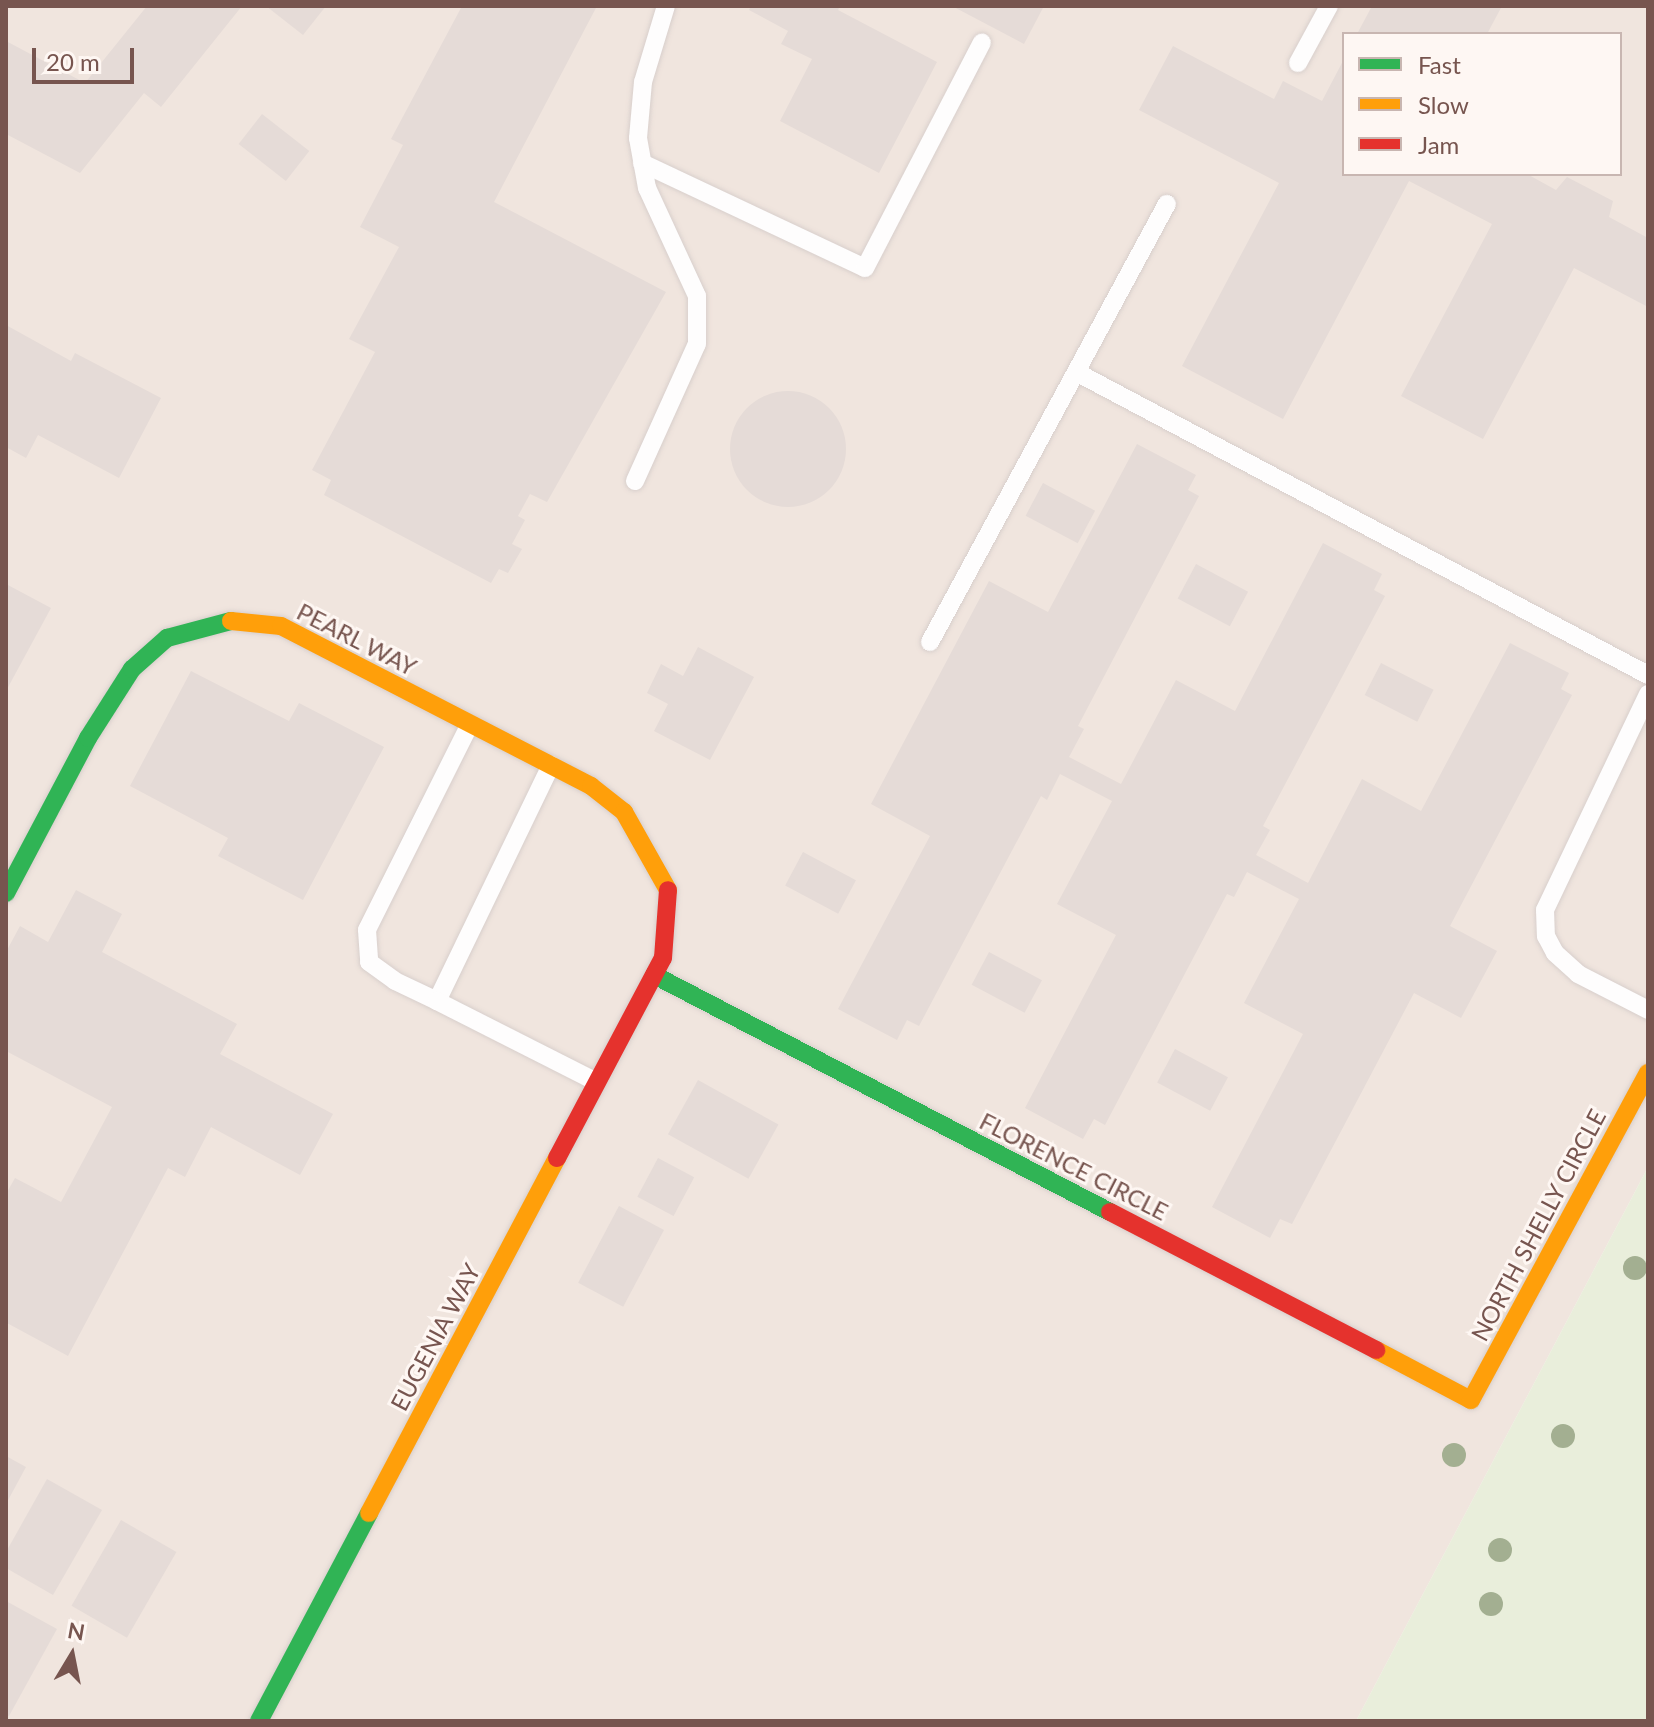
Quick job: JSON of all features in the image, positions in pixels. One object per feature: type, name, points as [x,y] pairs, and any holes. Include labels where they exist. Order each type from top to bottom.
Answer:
[{"type":"street","name":"PEARL WAY","points":[[6,893],[111,699],[147,651],[167,638],[234,620],[281,626],[551,765],[624,812],[655,859],[668,889],[663,958],[654,975]]},
{"type":"street","name":"EUGENIA WAY","points":[[259,1721],[654,975]]},
{"type":"street","name":"FLORENCE CIRCLE","points":[[654,975],[1471,1400]]},
{"type":"street","name":"NORTH SHELLY CIRCLE","points":[[1471,1400],[1648,1073]]},
{"type":"lane","points":[[635,481],[697,344],[697,296],[647,188],[638,138],[643,82],[666,6]]},
{"type":"lane","points":[[1298,63],[1329,6]]},
{"type":"lane","points":[[642,163],[865,268],[982,42]]},
{"type":"lane","points":[[930,642],[1167,204]]},
{"type":"lane","points":[[1076,372],[1648,675]]},
{"type":"lane","points":[[1648,694],[1545,910],[1546,936],[1555,953],[1578,974],[1648,1010]]},
{"type":"lane","points":[[470,724],[367,930],[364,947],[369,962],[437,1001],[597,1082]]},
{"type":"lane","points":[[437,1001],[551,765]]},
{"type":"shaded area","points":[[6,6],[1648,6],[1648,1167],[1356,1721],[6,1721]]},
{"type":"green space","points":[[1648,1167],[1648,1721],[1356,1721]]},
{"type":"building","points":[[147,6],[242,6],[161,107],[144,93],[80,173],[6,134],[6,41],[85,83]]},
{"type":"building","points":[[266,6],[326,6],[303,35]]},
{"type":"building","points":[[462,6],[597,6],[494,202],[666,292],[547,502],[530,494],[518,516],[525,520],[512,544],[522,549],[508,573],[499,569],[491,583],[324,495],[331,480],[312,470],[375,352],[349,339],[399,247],[360,227],[403,145],[391,139]]},
{"type":"building","points":[[751,6],[840,6],[838,10],[937,62],[879,173],[780,121],[812,59],[781,44],[788,31],[749,10]]},
{"type":"building","points":[[952,6],[1044,6],[1024,44]]},
{"type":"building","points":[[1372,6],[1502,6],[1488,32],[1358,32]]},
{"type":"building","points":[[1173,46],[1274,99],[1283,81],[1322,101],[1342,63],[1342,176],[1531,176],[1556,190],[1567,177],[1613,201],[1609,217],[1648,238],[1648,307],[1574,268],[1483,439],[1401,396],[1492,224],[1409,181],[1283,419],[1182,366],[1279,183],[1139,110]]},
{"type":"building","points":[[262,114],[309,151],[286,181],[239,144]]},
{"type":"building","points":[[6,325],[71,361],[75,353],[161,398],[119,478],[38,435],[26,458],[6,447]]},
{"type":"building","points":[[788,391],[810,396],[829,408],[841,427],[846,449],[841,471],[829,490],[810,502],[788,507],[766,502],[747,490],[735,471],[730,449],[735,427],[747,408],[766,396]]},
{"type":"building","points":[[1137,444],[1196,475],[1188,490],[1199,496],[1078,726],[1084,729],[1069,757],[1121,784],[1176,680],[1235,711],[1323,543],[1382,574],[1374,590],[1385,596],[1263,826],[1270,830],[1256,855],[1308,883],[1362,779],[1421,811],[1510,643],[1569,673],[1561,689],[1572,695],[1450,926],[1497,951],[1461,1018],[1414,993],[1292,1224],[1280,1219],[1270,1238],[1212,1207],[1303,1034],[1244,1003],[1299,899],[1247,872],[1234,897],[1227,894],[1105,1125],[1094,1119],[1083,1139],[1025,1108],[1116,935],[1057,904],[1112,801],[1060,774],[1047,800],[1041,796],[919,1026],[907,1020],[897,1040],[838,1009],[930,836],[871,804],[989,581],[1048,612]]},
{"type":"building","points":[[1043,483],[1095,511],[1078,543],[1026,516]]},
{"type":"building","points":[[1196,564],[1248,592],[1230,626],[1178,598]]},
{"type":"building","points":[[6,584],[51,608],[6,691]]},
{"type":"building","points":[[698,647],[754,677],[710,760],[654,731],[668,704],[647,693],[661,664],[683,676]]},
{"type":"building","points":[[1381,663],[1434,690],[1417,722],[1365,695]]},
{"type":"building","points":[[191,671],[289,721],[299,703],[384,747],[303,900],[218,856],[228,838],[130,786]]},
{"type":"building","points":[[803,852],[856,880],[838,914],[785,886]]},
{"type":"building","points":[[76,890],[122,914],[102,952],[237,1024],[220,1054],[333,1114],[300,1175],[211,1127],[185,1177],[168,1168],[68,1356],[7,1323],[6,1194],[15,1178],[61,1202],[112,1107],[6,1051],[6,952],[20,926],[48,942]]},
{"type":"building","points":[[989,952],[1042,980],[1025,1013],[972,985]]},
{"type":"building","points":[[1175,1049],[1228,1077],[1210,1111],[1157,1083]]},
{"type":"building","points":[[698,1080],[778,1125],[748,1179],[668,1134]]},
{"type":"building","points":[[658,1158],[694,1177],[674,1216],[637,1197]]},
{"type":"building","points":[[619,1206],[664,1230],[623,1307],[578,1283]]},
{"type":"building","points":[[6,1456],[26,1467],[6,1504]]},
{"type":"building","points":[[47,1479],[102,1510],[53,1595],[6,1568],[6,1552]]},
{"type":"building","points":[[121,1520],[176,1552],[127,1638],[72,1606]]},
{"type":"building","points":[[6,1601],[57,1629],[9,1716],[6,1715]]},
{"type":"traffic: fast","points":[[6,893],[88,738],[132,669],[167,638],[231,621]]},
{"type":"traffic: fast","points":[[654,975],[1110,1212]]},
{"type":"traffic: fast","points":[[259,1721],[369,1513]]},
{"type":"traffic: slow","points":[[231,621],[281,626],[591,786],[624,812],[668,890]]},
{"type":"traffic: slow","points":[[1376,1350],[1471,1400],[1648,1073]]},
{"type":"traffic: slow","points":[[369,1513],[557,1158]]},
{"type":"traffic: jam","points":[[557,1158],[663,958],[668,890]]},
{"type":"traffic: jam","points":[[1110,1212],[1376,1350]]}]
